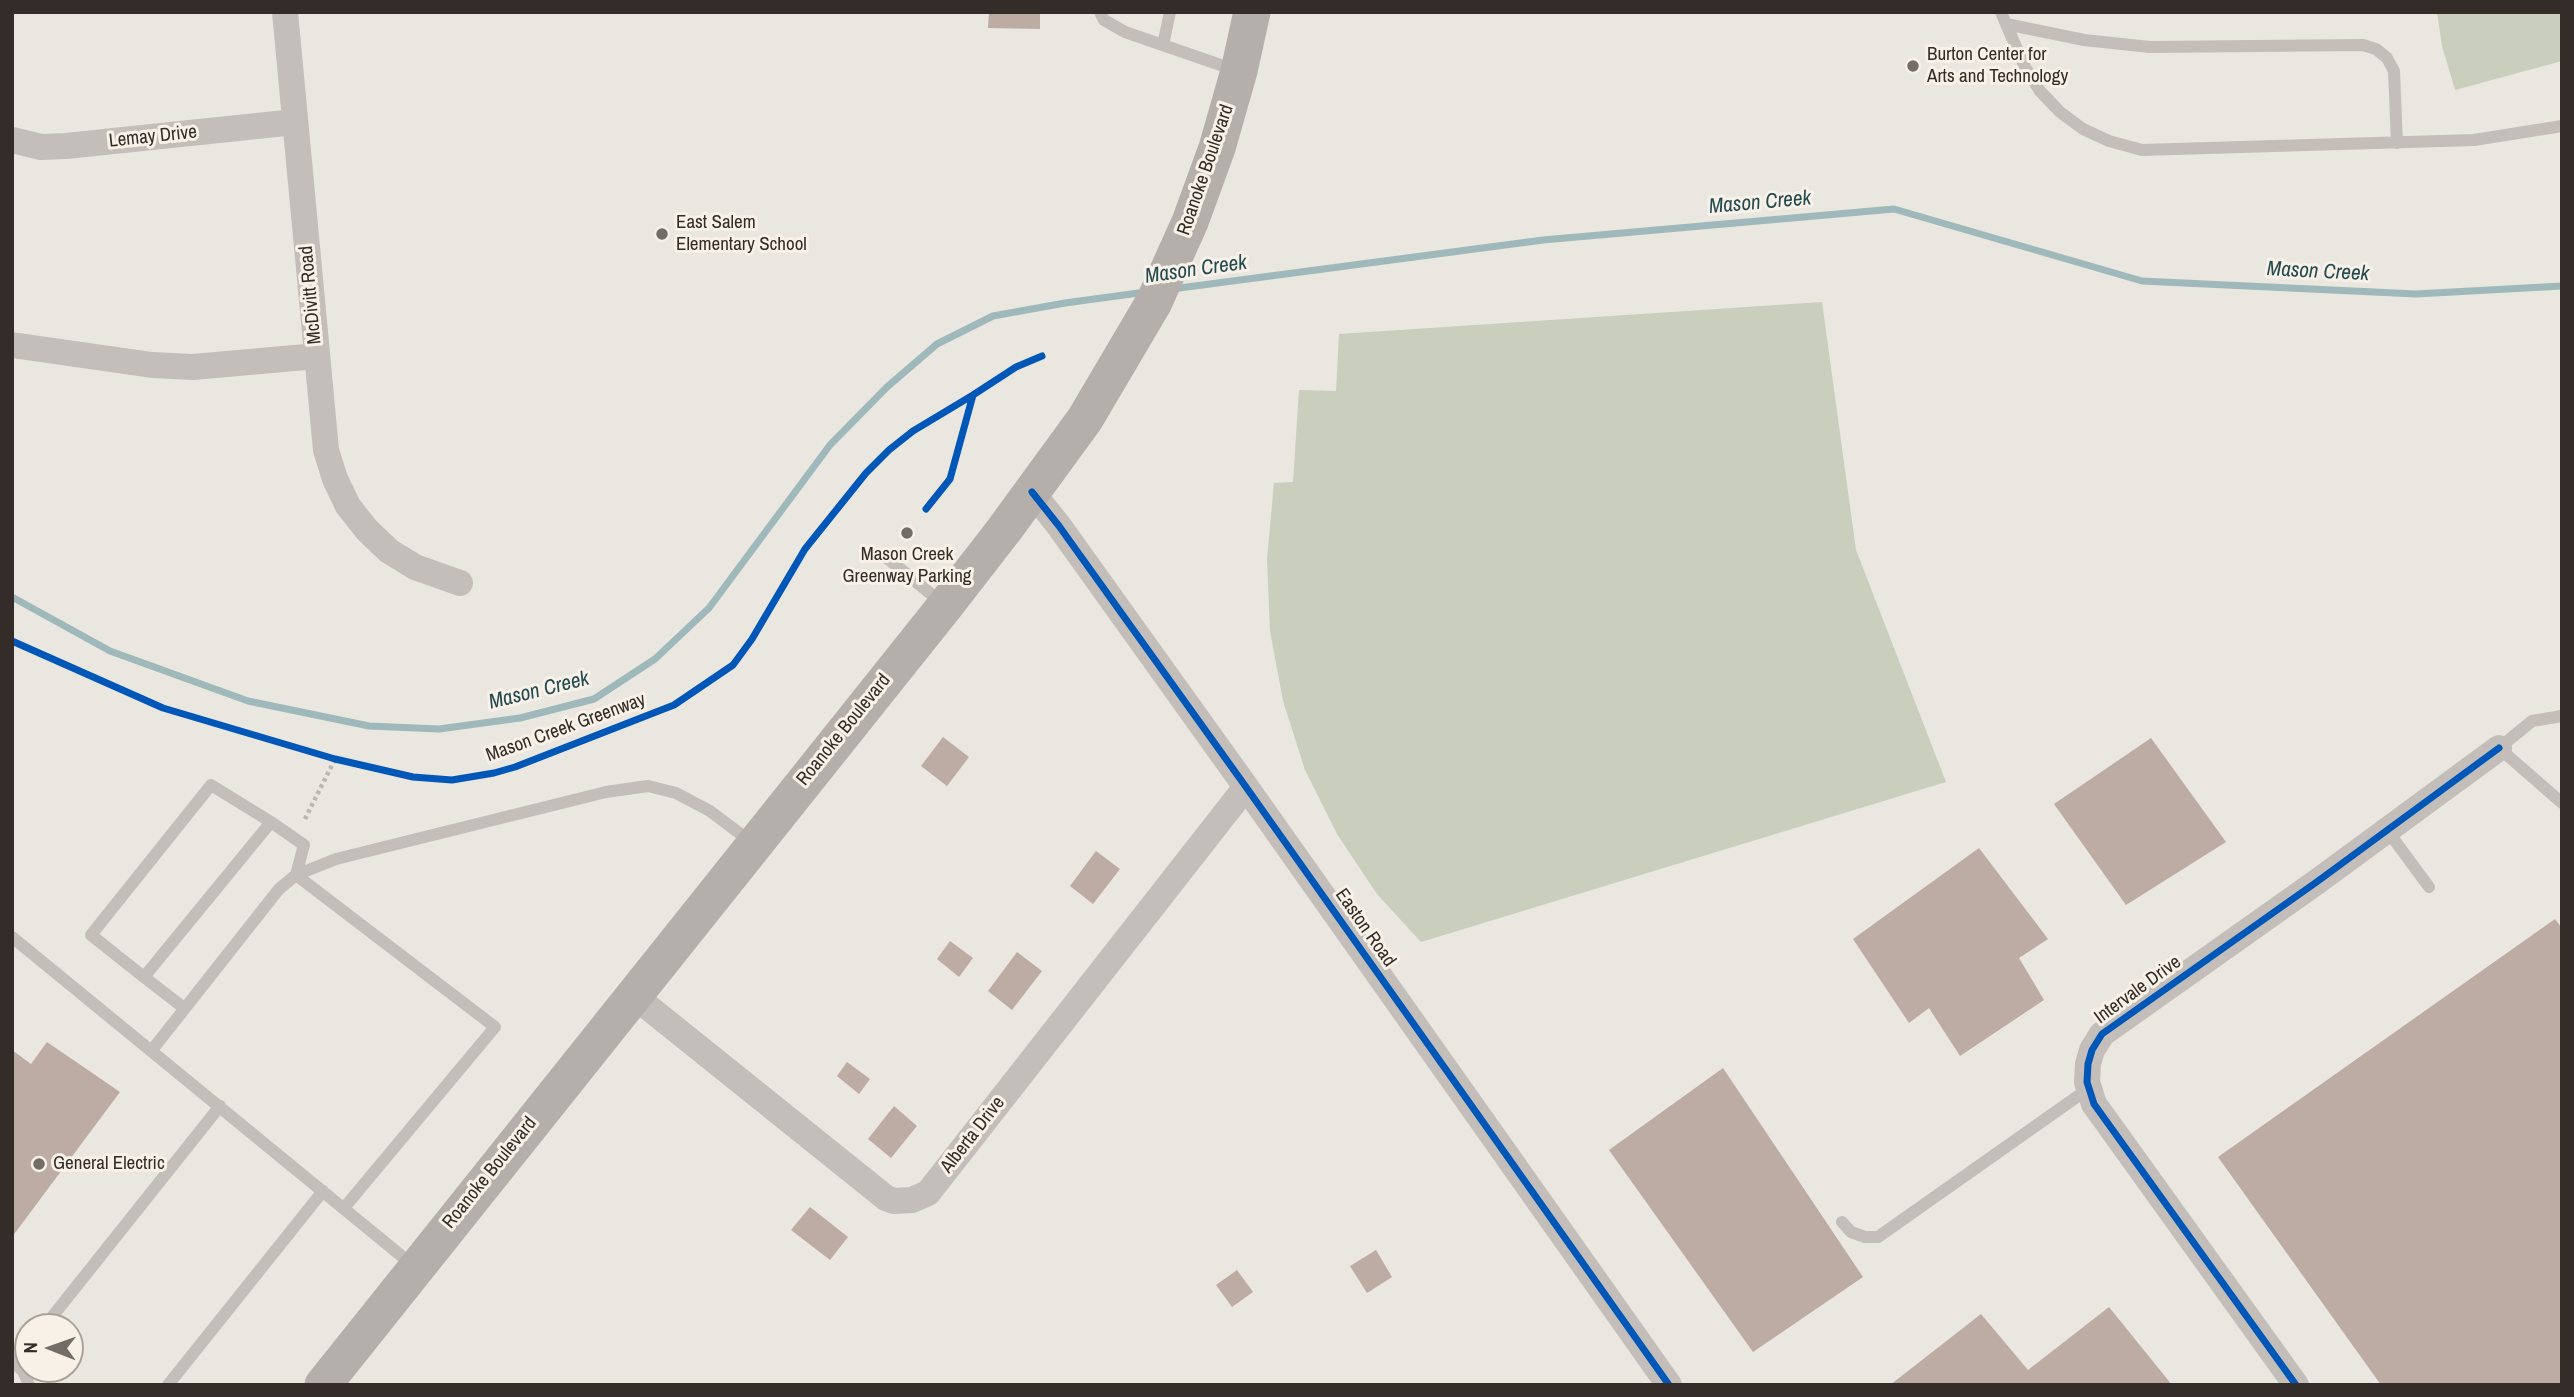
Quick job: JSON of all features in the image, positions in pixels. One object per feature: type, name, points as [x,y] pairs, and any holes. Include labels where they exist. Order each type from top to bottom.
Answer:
[{"type":"main road","name":"Roanoke Boulevard","points":[[323,1385],[945,606],[1085,419],[1154,302],[1187,228],[1217,148],[1239,71],[1252,12]]},
{"type":"street","name":"McDivitt Road","points":[[12,345],[152,365],[193,368],[317,356],[285,12]]},
{"type":"street","name":"Lemay Drive","points":[[12,140],[41,147],[66,146],[295,122]]},
{"type":"street","points":[[317,356],[326,450],[335,479],[348,506],[367,530],[389,551],[415,567],[460,583]]},
{"type":"street","name":"Easton Road","points":[[1032,492],[1246,787],[1669,1385]]},
{"type":"street","name":"Intervale Drive","points":[[2088,1089],[2088,1064],[2092,1050],[2102,1034],[2499,748]]},
{"type":"street","name":"Alberta Drive","points":[[634,995],[886,1198],[894,1201],[912,1200],[928,1193],[1246,787]]},
{"type":"street","points":[[2088,1089],[2094,1104],[2296,1385]]},
{"type":"lane","points":[[1100,12],[1104,20],[1125,33],[1239,71]]},
{"type":"lane","points":[[1163,46],[1170,12]]},
{"type":"lane","points":[[2004,18],[2084,40],[2150,47],[2363,45],[2376,49],[2387,58],[2393,71],[2397,143]]},
{"type":"lane","points":[[2004,18],[2025,67],[2040,91],[2067,117],[2083,129],[2109,141],[2142,149],[2474,140],[2562,126]]},
{"type":"lane","points":[[887,558],[945,606]]},
{"type":"lane","points":[[2562,716],[2532,721],[2499,748],[2562,803]]},
{"type":"lane","points":[[184,1008],[91,935],[211,785],[304,845],[296,875]]},
{"type":"lane","points":[[152,1050],[279,889],[296,875],[336,859],[606,792],[648,786],[676,793],[710,811],[753,844]]},
{"type":"lane","points":[[144,977],[271,822]]},
{"type":"lane","points":[[2387,830],[2429,887]]},
{"type":"lane","points":[[296,875],[495,1027],[344,1209]]},
{"type":"lane","points":[[12,937],[415,1267]]},
{"type":"lane","points":[[1842,1222],[1852,1232],[1864,1237],[1878,1237],[2088,1089]]},
{"type":"lane","points":[[55,1313],[220,1106]]},
{"type":"lane","points":[[168,1385],[323,1191]]},
{"type":"path","points":[[322,755],[346,761]]},
{"type":"path","points":[[305,819],[335,759]]},
{"type":"green space","points":[[2437,12],[2562,12],[2562,61],[2455,90],[2442,46]]},
{"type":"green space","points":[[1822,302],[1856,550],[1946,782],[1421,942],[1377,894],[1337,834],[1305,770],[1283,701],[1270,631],[1267,559],[1274,483],[1293,482],[1299,390],[1336,391],[1339,334]]},
{"type":"building","points":[[989,12],[1040,12],[1040,29],[988,28]]},
{"type":"building","points":[[943,737],[969,757],[947,786],[921,766]]},
{"type":"building","points":[[2151,738],[2226,842],[2126,905],[2054,804]]},
{"type":"building","points":[[1979,848],[2048,939],[2019,958],[2044,1000],[1960,1056],[1929,1008],[1909,1023],[1853,939]]},
{"type":"building","points":[[1096,851],[1120,869],[1093,904],[1070,886]]},
{"type":"building","points":[[2555,919],[2562,928],[2562,1385],[2381,1385],[2218,1157]]},
{"type":"building","points":[[950,941],[973,958],[959,977],[937,959]]},
{"type":"building","points":[[1017,952],[1042,971],[1012,1010],[988,991]]},
{"type":"building","name":"General Electric","points":[[47,1042],[120,1092],[12,1237],[12,1050],[31,1064]]},
{"type":"building","points":[[847,1062],[870,1079],[859,1094],[837,1076]]},
{"type":"building","points":[[1723,1068],[1863,1277],[1753,1352],[1609,1150]]},
{"type":"building","points":[[894,1106],[917,1126],[891,1158],[868,1139]]},
{"type":"building","points":[[810,1207],[848,1237],[830,1260],[791,1230]]},
{"type":"building","points":[[1376,1250],[1392,1277],[1367,1293],[1350,1266]]},
{"type":"building","points":[[1237,1270],[1253,1292],[1232,1307],[1216,1285]]},
{"type":"building","points":[[2109,1307],[2172,1385],[1890,1385],[1981,1314],[2028,1370]]},
{"type":"waterway","name":"Mason Creek","points":[[1172,289],[1543,240],[1894,209],[2142,281],[2416,294],[2562,286]]},
{"type":"waterway","name":"Mason Creek","points":[[12,597],[110,651],[248,701],[369,726],[439,729],[520,718],[594,699],[655,659],[709,608],[830,445],[887,387],[937,344],[993,316],[1146,292]]},
{"type":"cycle path","points":[[926,509],[950,479],[973,395],[1016,367],[1042,356]]},
{"type":"cycle path","name":"Mason Creek Greenway","points":[[12,641],[163,708],[335,759],[413,777],[452,780],[494,773],[674,705],[733,665],[752,639],[805,549],[866,473],[913,431],[973,395]]},
{"type":"cycle path","points":[[1032,492],[1246,787],[1669,1385]]},
{"type":"cycle path","points":[[2296,1385],[2094,1104],[2087,1082],[2092,1050],[2102,1034],[2318,881],[2499,748]]},
{"type":"place","name":"Burton Center for Arts and Technology","points":[[1913,66]]},
{"type":"place","name":"East Salem Elementary School","points":[[662,234]]},
{"type":"place","name":"Mason Creek Greenway Parking","points":[[907,533]]},
{"type":"place","name":"General Electric","points":[[39,1164]]}]
